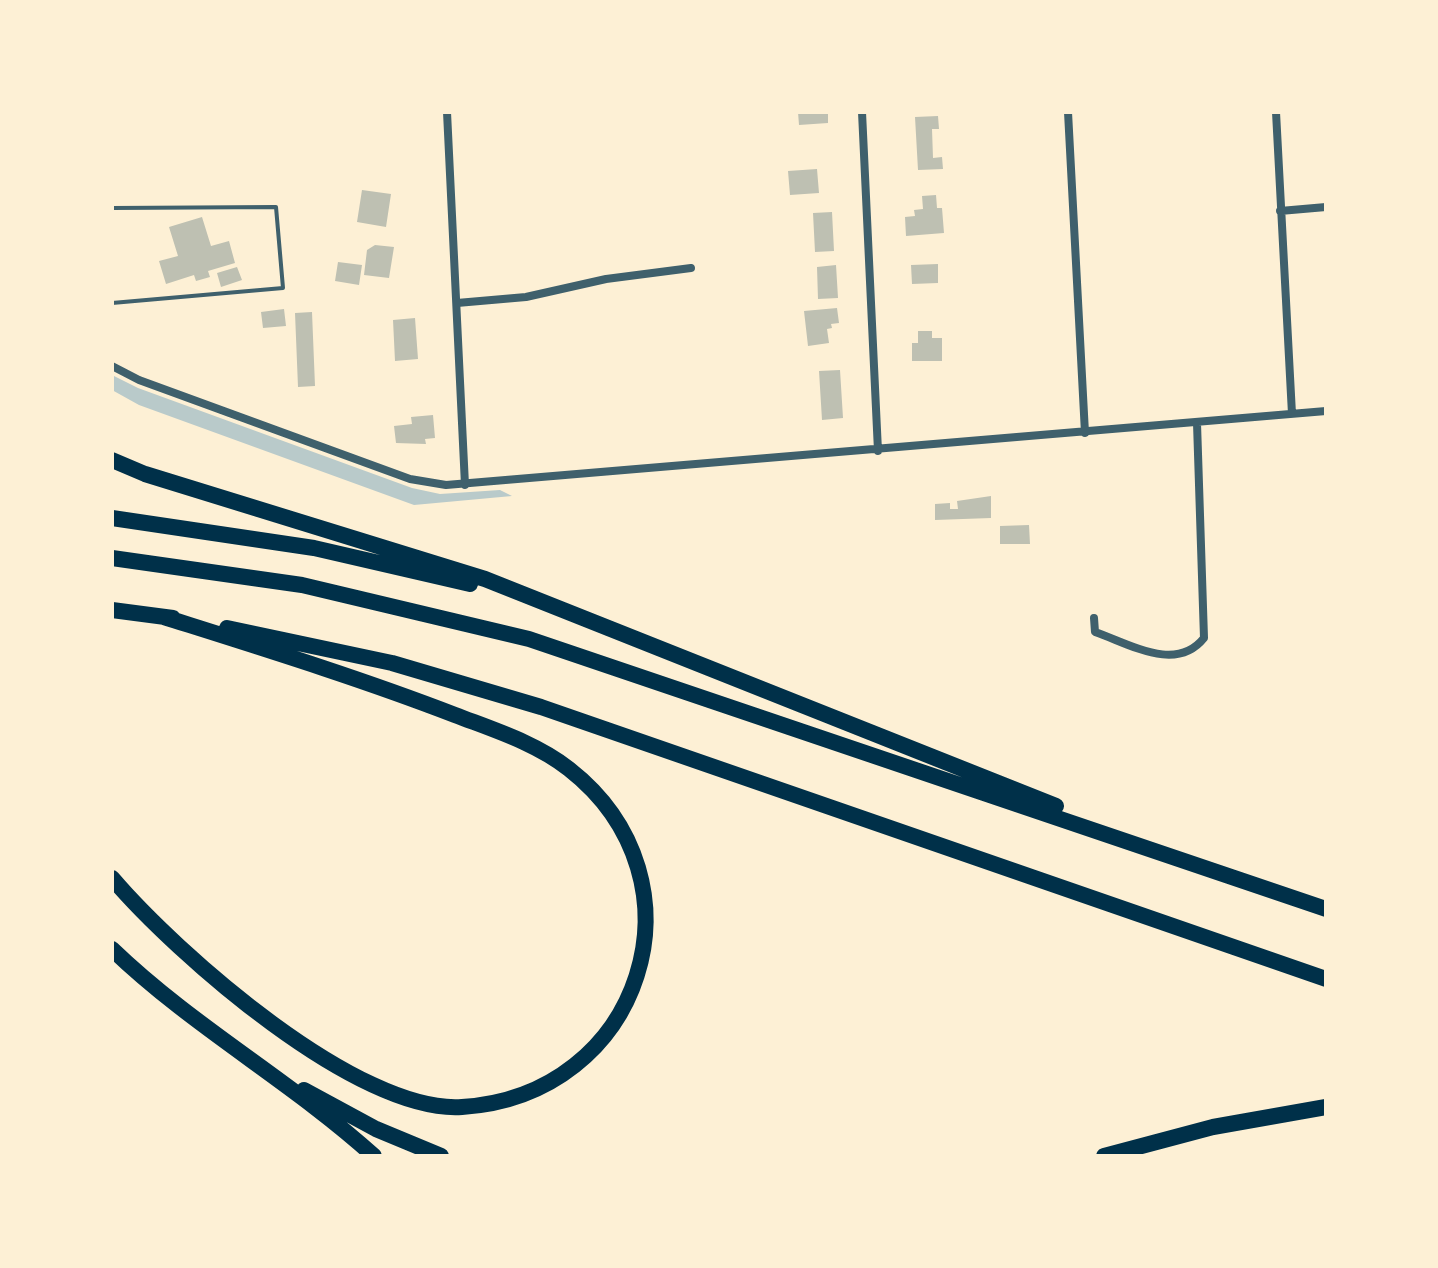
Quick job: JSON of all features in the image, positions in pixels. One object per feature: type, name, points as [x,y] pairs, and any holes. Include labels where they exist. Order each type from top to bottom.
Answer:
[{"type":"highway","points":[[112,460],[145,474],[362,539],[538,599],[1226,874]]},
{"type":"highway","points":[[112,518],[314,548],[538,599]]},
{"type":"highway","points":[[112,558],[302,585],[516,636],[1326,909]]},
{"type":"highway","points":[[112,610],[164,617],[377,660],[541,707],[1326,979]]},
{"type":"highway","points":[[112,878],[192,958],[266,1018],[354,1076],[403,1098],[459,1108],[515,1099],[563,1077],[604,1040],[636,982],[648,922],[638,861],[599,795],[567,767],[533,745],[378,685],[164,617]]},
{"type":"highway","points":[[112,949],[172,1003],[374,1156]]},
{"type":"highway","points":[[247,1059],[376,1129],[441,1156]]},
{"type":"highway","points":[[1104,1156],[1213,1127],[1326,1107]]},
{"type":"street","points":[[447,112],[465,485]]},
{"type":"street","points":[[862,112],[878,451]]},
{"type":"street","points":[[1068,112],[1085,433]]},
{"type":"street","points":[[1276,112],[1292,414]]},
{"type":"street","points":[[1280,211],[1326,207]]},
{"type":"street","points":[[457,303],[526,297],[606,279],[691,268]]},
{"type":"street","points":[[112,366],[130,376],[410,479],[465,485],[1326,411]]},
{"type":"street","points":[[1094,618],[1095,632],[1172,657],[1195,650],[1204,638],[1197,423]]},
{"type":"lane","points":[[112,208],[276,207],[283,288],[112,303]]},
{"type":"shaded area","points":[[112,375],[138,388],[412,488],[440,494],[500,490],[512,496],[414,505],[139,405],[112,390]]},
{"type":"building","points":[[798,112],[828,112],[828,123],[799,125]]},
{"type":"building","points":[[938,116],[939,129],[932,129],[933,158],[942,157],[943,169],[918,170],[915,117]]},
{"type":"building","points":[[817,169],[819,193],[790,195],[788,171]]},
{"type":"building","points":[[362,190],[391,194],[386,227],[357,222]]},
{"type":"building","points":[[936,195],[937,208],[942,208],[944,233],[906,236],[905,217],[915,216],[914,210],[923,209],[922,196]]},
{"type":"building","points":[[832,212],[834,251],[815,252],[813,213]]},
{"type":"building","points":[[202,217],[211,246],[229,241],[235,263],[208,271],[210,277],[196,281],[194,275],[166,284],[159,261],[178,256],[169,227]]},
{"type":"building","points":[[375,245],[394,247],[389,278],[364,275],[367,250]]},
{"type":"building","points":[[338,262],[362,265],[359,285],[335,281]]},
{"type":"building","points":[[938,264],[938,283],[912,284],[911,265]]},
{"type":"building","points":[[836,265],[838,298],[818,299],[817,267]]},
{"type":"building","points":[[237,267],[242,280],[221,287],[217,273]]},
{"type":"building","points":[[837,308],[839,323],[831,324],[832,328],[827,329],[829,343],[808,346],[804,311]]},
{"type":"building","points":[[284,309],[286,326],[263,328],[261,312]]},
{"type":"building","points":[[312,312],[315,386],[298,387],[295,313]]},
{"type":"building","points":[[415,318],[418,359],[395,361],[393,320]]},
{"type":"building","points":[[918,331],[932,331],[932,338],[942,338],[942,361],[912,361],[912,343],[918,343]]},
{"type":"building","points":[[840,370],[843,418],[822,420],[819,371]]},
{"type":"building","points":[[433,415],[435,438],[425,439],[426,444],[396,443],[394,426],[412,424],[411,417]]},
{"type":"building","points":[[991,496],[991,518],[935,520],[935,504],[950,503],[950,509],[958,509],[957,501]]},
{"type":"building","points":[[1029,525],[1030,544],[1000,544],[1000,526]]}]
